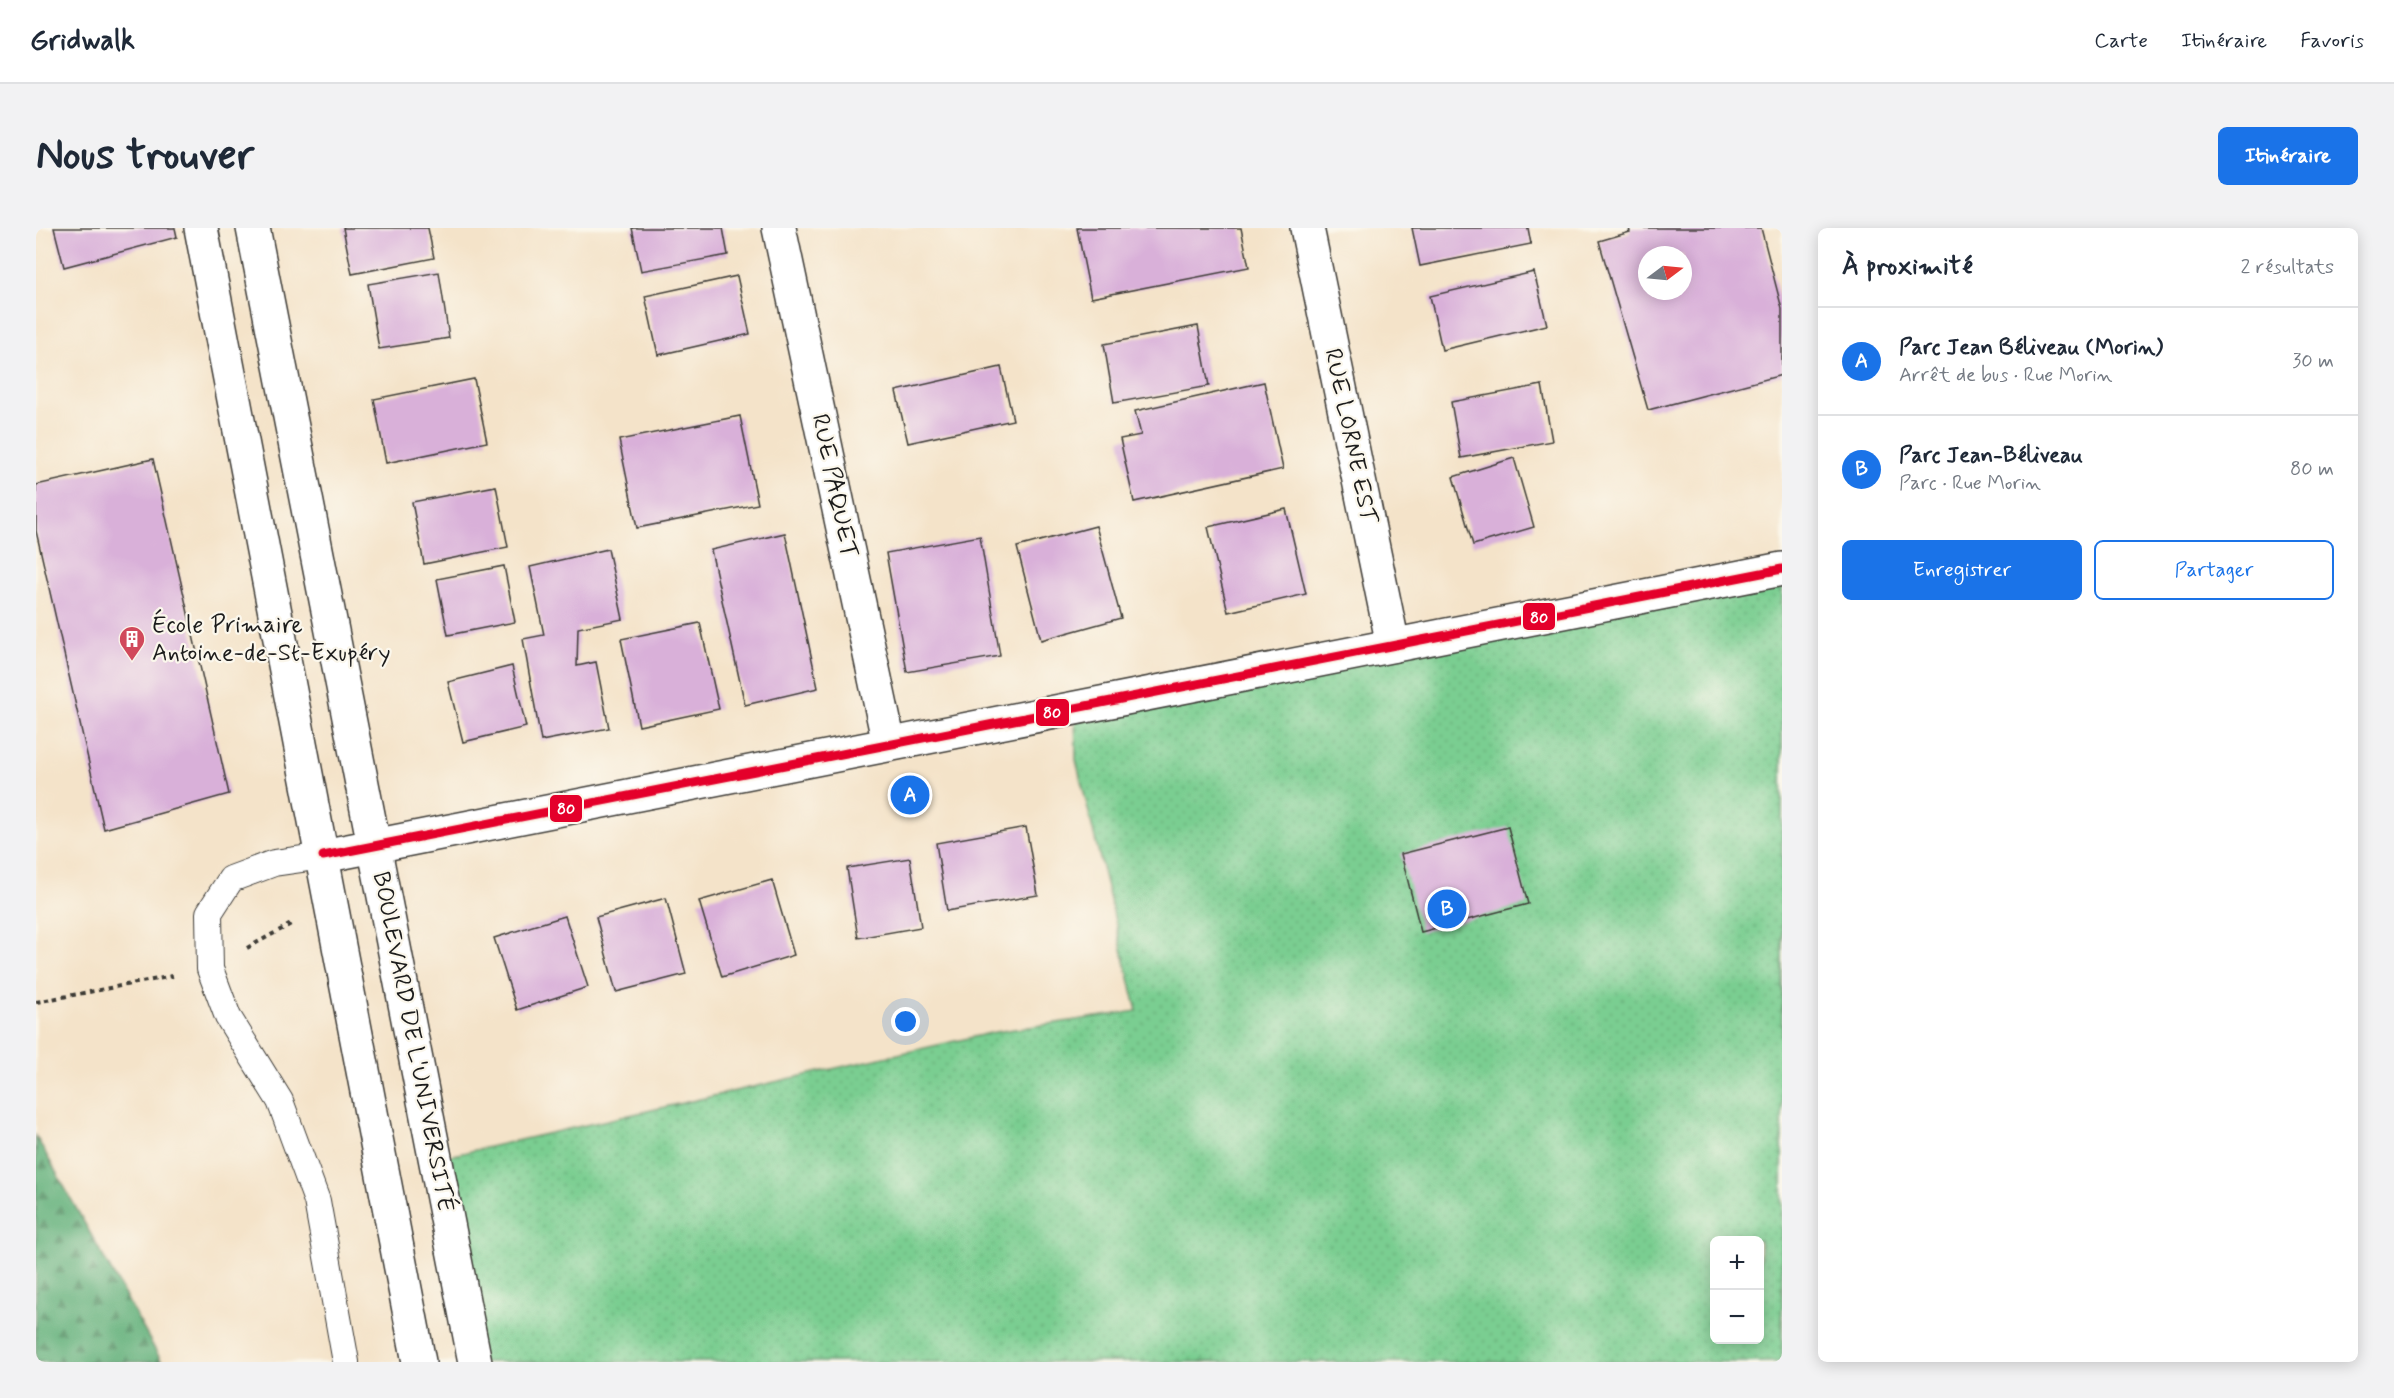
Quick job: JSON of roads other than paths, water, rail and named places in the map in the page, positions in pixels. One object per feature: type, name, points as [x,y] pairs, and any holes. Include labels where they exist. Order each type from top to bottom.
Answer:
[{"type":"street","points":[[201,228],[419,1362]]},
{"type":"street","name":"BOULEVARD DE L'UNIVERSITÉ","points":[[253,228],[474,1362]]},
{"type":"street","name":"RUE PAQUET","points":[[779,228],[888,744]]},
{"type":"street","name":"RUE LORNE EST","points":[[1307,228],[1393,645]]},
{"type":"street","points":[[322,856],[1782,569]]},
{"type":"lane","points":[[322,856],[274,863],[231,879],[209,913],[210,969],[228,1017],[280,1101],[317,1201],[345,1362]]},
{"type":"place","name":"École Primaire Antoine-de-St-Exupéry","points":[[132,662]]},
{"type":"place","name":"Parc Jean Béliveau (Morin)","points":[[910,795]]},
{"type":"place","name":"Parc Jean-Béliveau","points":[[1447,909]]}]
